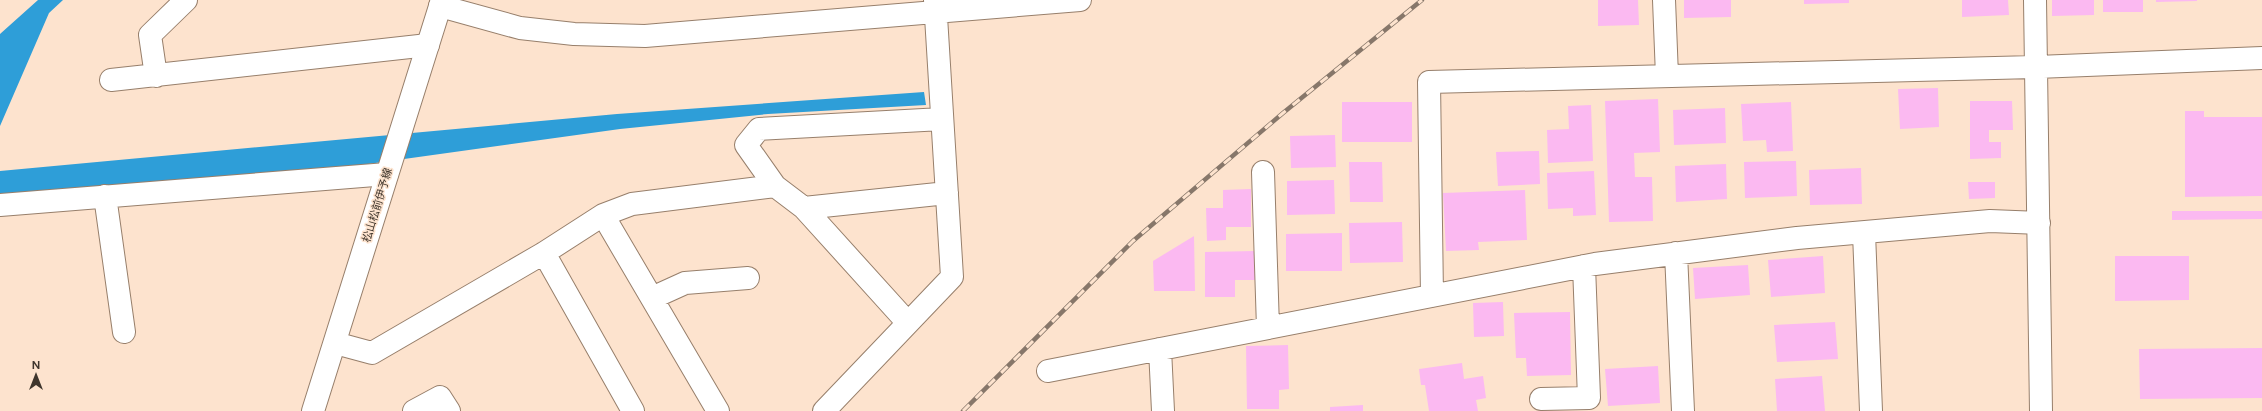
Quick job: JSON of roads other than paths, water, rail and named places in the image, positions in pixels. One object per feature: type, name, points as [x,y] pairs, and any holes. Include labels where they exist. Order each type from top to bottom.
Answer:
[{"type":"street","points":[[156,76],[150,35],[186,0]]},
{"type":"street","points":[[441,3],[520,28],[574,34],[645,36],[936,6],[1080,0]]},
{"type":"street","points":[[1664,0],[1666,76]]},
{"type":"street","points":[[2035,0],[2041,411]]},
{"type":"street","name":"松山松前伊予線","points":[[313,411],[441,3]]},
{"type":"street","points":[[824,411],[952,277],[936,6]]},
{"type":"street","points":[[111,80],[428,45]]},
{"type":"street","points":[[1432,296],[1429,82],[2037,67],[2262,58]]},
{"type":"street","points":[[908,323],[804,208],[775,186],[746,145],[759,129],[942,119]]},
{"type":"street","points":[[1262,172],[1268,328]]},
{"type":"street","points":[[0,205],[387,174]]},
{"type":"street","points":[[334,343],[372,353],[544,253],[603,215],[632,204],[775,186]]},
{"type":"street","points":[[804,208],[947,193]]},
{"type":"street","points":[[105,196],[124,332]]},
{"type":"street","points":[[603,215],[718,411]]},
{"type":"street","points":[[1048,371],[1584,266],[1796,238],[1990,221],[2039,222]]},
{"type":"street","points":[[1864,233],[1871,411]]},
{"type":"street","points":[[544,253],[633,411]]},
{"type":"street","points":[[1676,253],[1683,411]]},
{"type":"street","points":[[1542,399],[1589,398],[1584,266]]},
{"type":"street","points":[[652,298],[685,282],[748,278]]},
{"type":"street","points":[[1160,349],[1162,411]]},
{"type":"street","points":[[414,411],[440,397],[449,411]]},
{"type":"water","points":[[38,0],[63,0],[49,13],[0,126],[0,34]]},
{"type":"water","points":[[924,92],[926,105],[768,114],[620,129],[361,165],[0,196],[0,171],[617,114]]},
{"type":"railway","points":[[963,411],[1133,241],[1283,113],[1422,0]]}]
